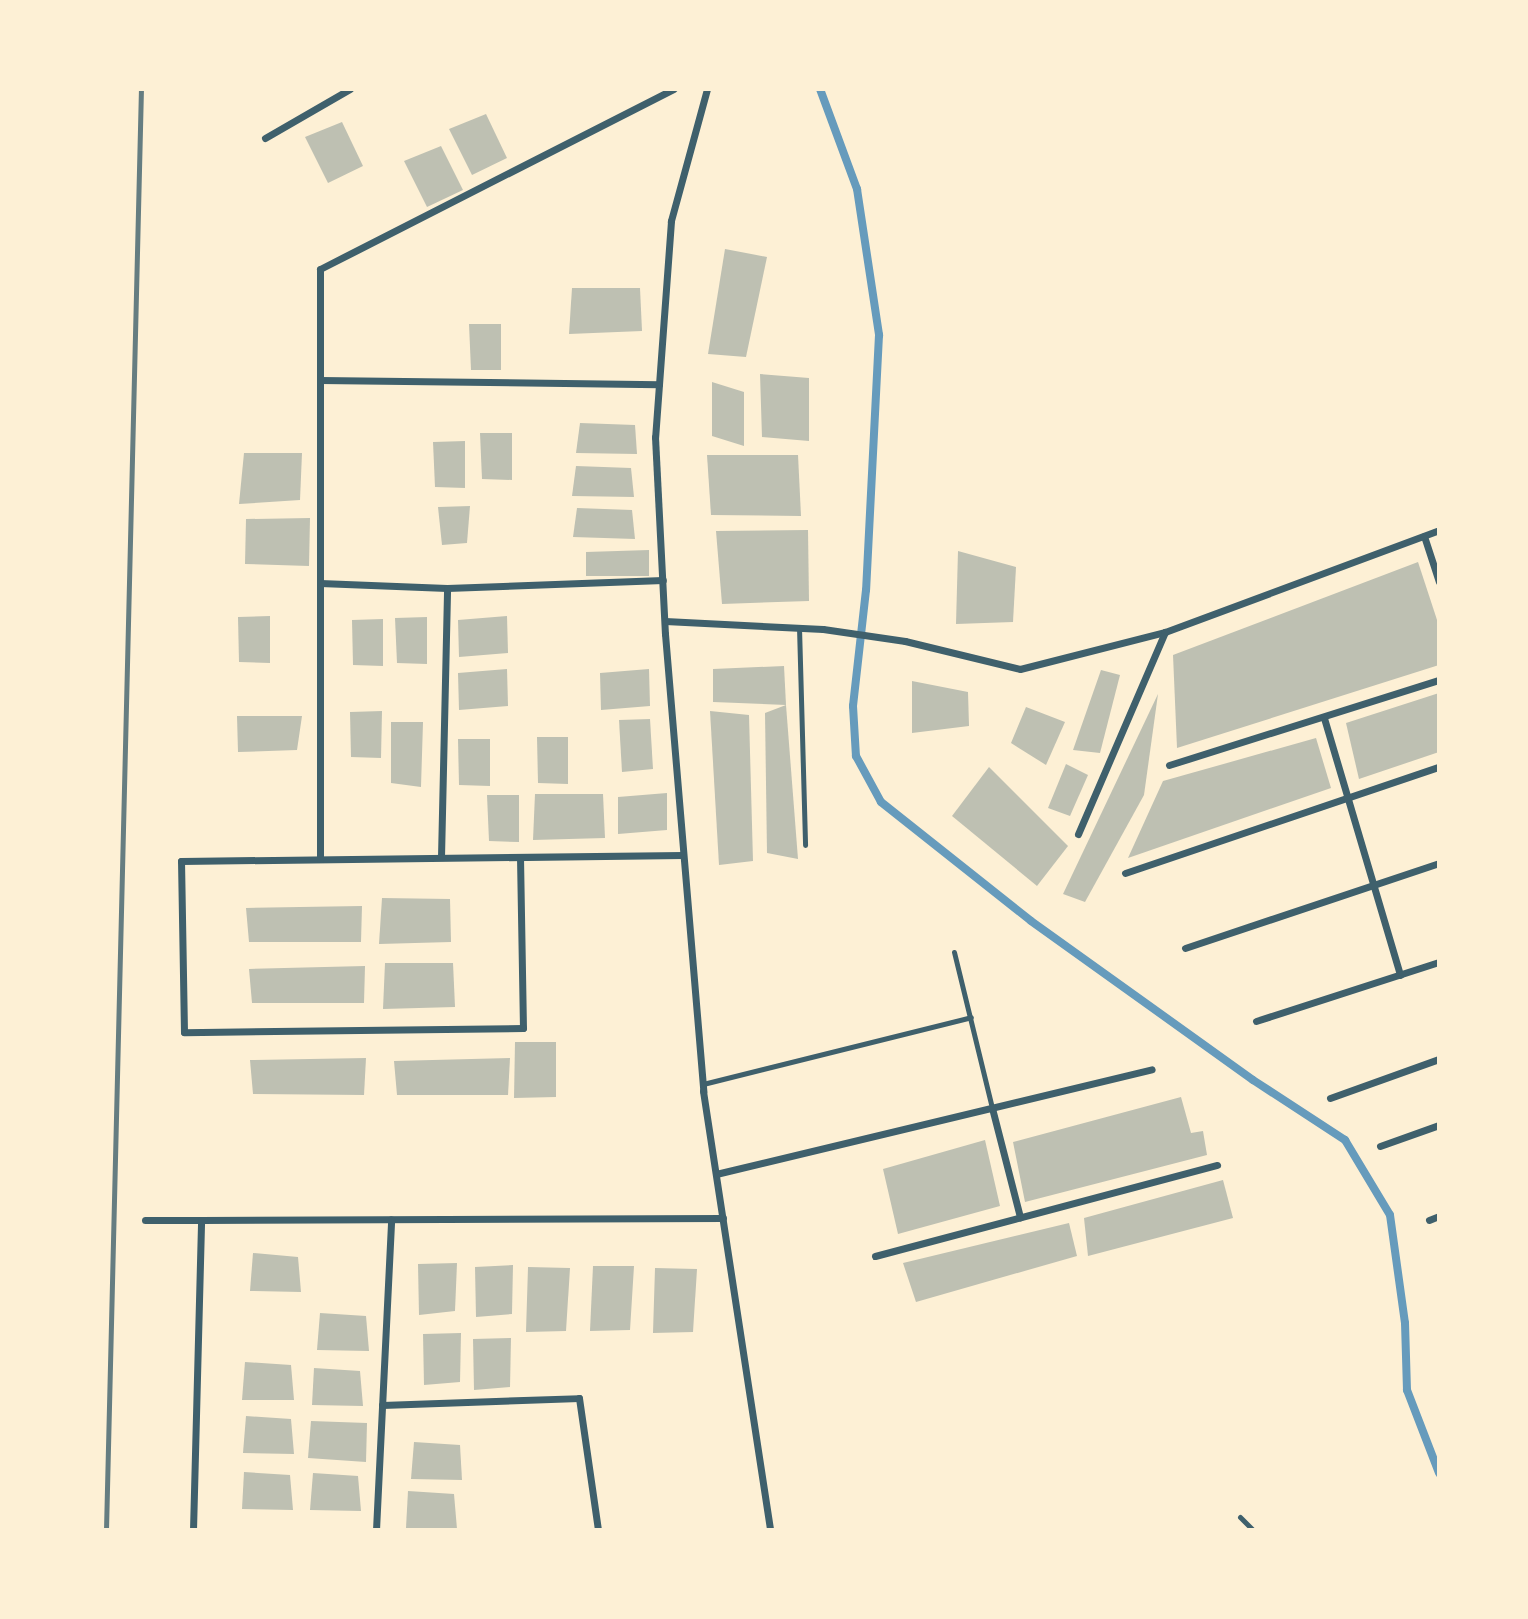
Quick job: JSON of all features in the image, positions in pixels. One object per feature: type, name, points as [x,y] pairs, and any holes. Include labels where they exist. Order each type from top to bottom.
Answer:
[{"type":"street","points":[[265,138],[349,89]]},
{"type":"street","points":[[320,859],[320,269],[674,89]]},
{"type":"street","points":[[708,89],[671,221],[655,437],[665,621],[702,1084],[770,1530]]},
{"type":"street","points":[[320,380],[659,384]]},
{"type":"street","points":[[665,621],[823,629],[905,641],[1020,669],[1165,632],[1439,530]]},
{"type":"street","points":[[1424,536],[1439,582]]},
{"type":"street","points":[[320,583],[447,588],[663,580]]},
{"type":"street","points":[[441,857],[447,588]]},
{"type":"street","points":[[1078,834],[1165,632]]},
{"type":"street","points":[[1169,765],[1439,680]]},
{"type":"street","points":[[1324,718],[1400,975]]},
{"type":"street","points":[[1125,873],[1439,767]]},
{"type":"street","points":[[520,857],[523,1028],[184,1032],[181,861],[684,855]]},
{"type":"street","points":[[1185,948],[1439,863]]},
{"type":"street","points":[[1256,1021],[1439,962]]},
{"type":"street","points":[[1330,1098],[1439,1059]]},
{"type":"street","points":[[716,1174],[1152,1069]]},
{"type":"street","points":[[992,1108],[1020,1217]]},
{"type":"street","points":[[1380,1146],[1439,1125]]},
{"type":"street","points":[[875,1256],[1217,1165]]},
{"type":"street","points":[[1429,1220],[1439,1216]]},
{"type":"street","points":[[145,1220],[723,1218]]},
{"type":"street","points":[[376,1530],[391,1219]]},
{"type":"street","points":[[192,1530],[201,1220]]},
{"type":"street","points":[[382,1405],[579,1398],[598,1530]]},
{"type":"lane","points":[[799,627],[804,845]]},
{"type":"lane","points":[[954,951],[992,1108]]},
{"type":"lane","points":[[702,1084],[971,1017]]},
{"type":"lane","points":[[1240,1517],[1253,1530]]},
{"type":"building","points":[[486,114],[507,158],[472,175],[449,129]]},
{"type":"building","points":[[342,122],[363,166],[328,183],[305,137]]},
{"type":"building","points":[[441,146],[463,190],[427,207],[404,161]]},
{"type":"building","points":[[725,249],[767,257],[746,357],[708,354]]},
{"type":"building","points":[[572,288],[640,288],[642,331],[569,334]]},
{"type":"building","points":[[469,324],[501,324],[501,370],[471,370]]},
{"type":"building","points":[[760,374],[809,378],[809,441],[762,437]]},
{"type":"building","points":[[712,382],[744,392],[744,446],[712,436]]},
{"type":"building","points":[[580,423],[635,425],[637,454],[576,453]]},
{"type":"building","points":[[480,433],[512,433],[512,480],[482,479]]},
{"type":"building","points":[[465,441],[465,488],[435,487],[433,442]]},
{"type":"building","points":[[244,453],[302,453],[300,500],[239,504]]},
{"type":"building","points":[[707,455],[798,455],[801,516],[711,515]]},
{"type":"building","points":[[576,466],[631,468],[634,497],[572,496]]},
{"type":"building","points":[[470,506],[467,543],[442,545],[438,507]]},
{"type":"building","points":[[577,508],[632,510],[635,539],[573,537]]},
{"type":"building","points":[[310,518],[309,566],[245,564],[246,519]]},
{"type":"building","points":[[808,530],[809,601],[722,604],[716,531]]},
{"type":"building","points":[[649,550],[649,576],[586,576],[586,552]]},
{"type":"building","points":[[958,551],[1016,567],[1013,622],[956,624]]},
{"type":"building","points":[[1418,562],[1439,626],[1439,665],[1177,748],[1173,655]]},
{"type":"building","points":[[270,616],[270,663],[239,662],[238,617]]},
{"type":"building","points":[[507,616],[508,653],[459,657],[458,620]]},
{"type":"building","points":[[427,617],[427,664],[397,663],[395,618]]},
{"type":"building","points":[[383,619],[383,666],[353,665],[352,620]]},
{"type":"building","points":[[784,666],[786,705],[713,702],[713,669]]},
{"type":"building","points":[[507,669],[508,706],[459,710],[458,673]]},
{"type":"building","points":[[649,669],[650,706],[601,710],[600,673]]},
{"type":"building","points":[[1101,670],[1120,675],[1100,753],[1073,750]]},
{"type":"building","points":[[912,681],[968,692],[969,726],[912,733]]},
{"type":"building","points":[[1439,693],[1439,752],[1359,779],[1346,723]]},
{"type":"building","points":[[1158,694],[1144,795],[1085,902],[1063,894]]},
{"type":"building","points":[[786,705],[798,859],[767,853],[765,713]]},
{"type":"building","points":[[1026,707],[1065,722],[1046,765],[1011,743]]},
{"type":"building","points":[[382,711],[381,758],[351,757],[350,712]]},
{"type":"building","points":[[710,711],[749,715],[753,861],[719,865]]},
{"type":"building","points":[[237,716],[302,716],[297,750],[238,752]]},
{"type":"building","points":[[650,719],[653,769],[622,772],[619,720]]},
{"type":"building","points":[[391,722],[423,722],[421,787],[391,783]]},
{"type":"building","points":[[537,737],[568,737],[568,784],[538,783]]},
{"type":"building","points":[[1316,738],[1331,788],[1128,858],[1163,781]]},
{"type":"building","points":[[458,739],[490,739],[490,786],[459,785]]},
{"type":"building","points":[[1066,764],[1088,775],[1070,816],[1048,808]]},
{"type":"building","points":[[989,767],[1068,846],[1037,886],[952,816]]},
{"type":"building","points":[[667,793],[667,830],[618,834],[618,797]]},
{"type":"building","points":[[535,794],[603,794],[605,838],[533,840]]},
{"type":"building","points":[[487,795],[519,795],[519,842],[489,841]]},
{"type":"building","points":[[382,898],[450,899],[451,942],[379,944]]},
{"type":"building","points":[[362,906],[361,942],[249,942],[246,908]]},
{"type":"building","points":[[385,963],[453,963],[455,1007],[383,1009]]},
{"type":"building","points":[[365,966],[364,1003],[252,1003],[249,969]]},
{"type":"building","points":[[515,1042],[556,1042],[556,1097],[514,1098]]},
{"type":"building","points":[[366,1058],[364,1095],[253,1094],[250,1060]]},
{"type":"building","points":[[510,1058],[508,1095],[397,1095],[394,1061]]},
{"type":"building","points":[[1181,1097],[1191,1133],[1203,1131],[1207,1155],[1025,1202],[1013,1142]]},
{"type":"building","points":[[985,1140],[1000,1206],[898,1234],[883,1169]]},
{"type":"building","points":[[1223,1180],[1233,1218],[1088,1256],[1084,1218]]},
{"type":"building","points":[[1069,1223],[1077,1256],[916,1302],[903,1263]]},
{"type":"building","points":[[253,1253],[298,1257],[301,1292],[250,1291]]},
{"type":"building","points":[[457,1263],[455,1311],[419,1315],[418,1264]]},
{"type":"building","points":[[513,1265],[512,1314],[476,1317],[475,1267]]},
{"type":"building","points":[[593,1266],[634,1266],[630,1330],[590,1331]]},
{"type":"building","points":[[528,1267],[570,1268],[566,1331],[526,1332]]},
{"type":"building","points":[[655,1268],[697,1269],[693,1332],[653,1333]]},
{"type":"building","points":[[320,1313],[366,1316],[369,1351],[317,1350]]},
{"type":"building","points":[[461,1333],[460,1382],[424,1385],[423,1334]]},
{"type":"building","points":[[511,1338],[510,1387],[474,1390],[473,1339]]},
{"type":"building","points":[[245,1362],[291,1365],[294,1400],[242,1400]]},
{"type":"building","points":[[314,1368],[360,1371],[363,1406],[312,1405]]},
{"type":"building","points":[[246,1416],[291,1419],[294,1454],[243,1453]]},
{"type":"building","points":[[311,1421],[367,1423],[366,1462],[308,1458]]},
{"type":"building","points":[[414,1442],[460,1445],[462,1480],[411,1479]]},
{"type":"building","points":[[244,1472],[290,1475],[293,1510],[242,1509]]},
{"type":"building","points":[[313,1473],[358,1476],[361,1511],[310,1510]]},
{"type":"building","points":[[408,1491],[454,1494],[457,1529],[406,1528]]},
{"type":"waterway","points":[[820,89],[857,189],[879,335],[866,590],[853,706],[856,756],[881,802],[1031,921],[1253,1080],[1345,1140],[1390,1215],[1405,1323],[1407,1390],[1439,1473]]},
{"type":"railway","points":[[106,1530],[141,89]]}]
